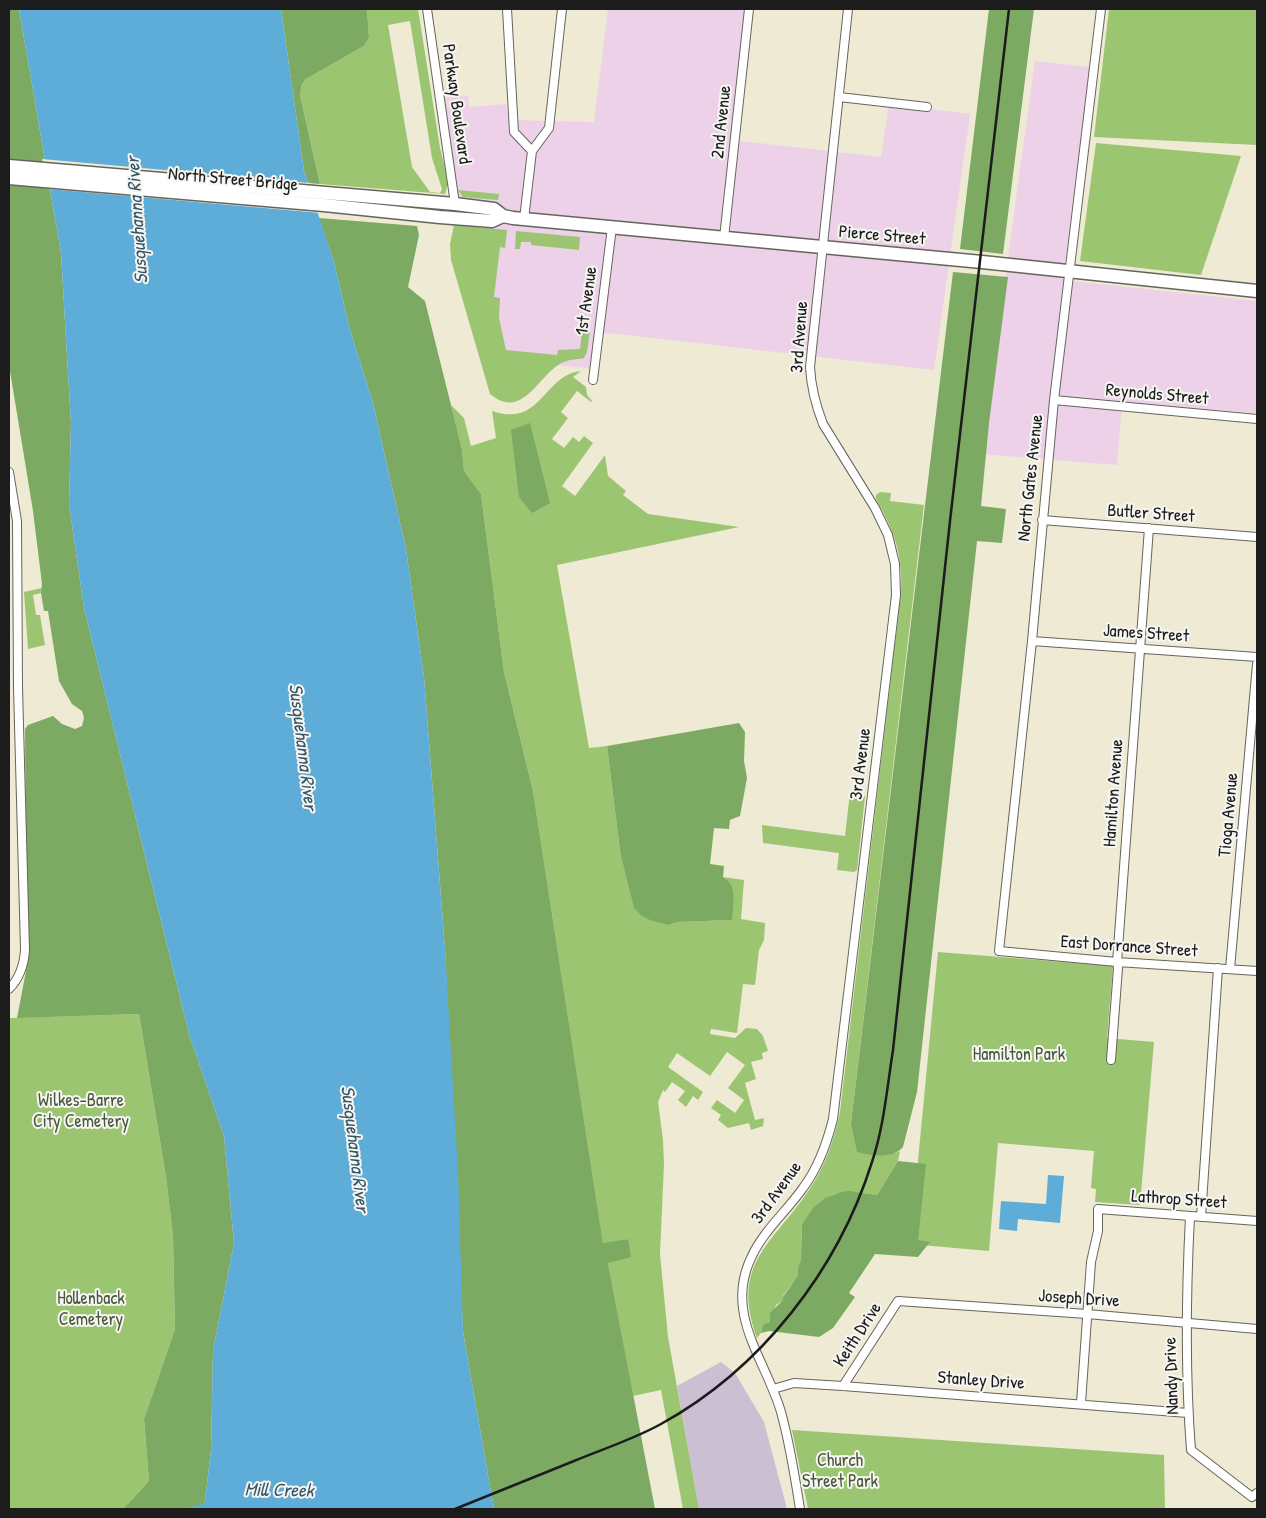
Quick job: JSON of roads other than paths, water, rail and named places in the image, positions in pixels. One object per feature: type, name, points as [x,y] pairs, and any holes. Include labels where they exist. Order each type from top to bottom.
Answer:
[{"type":"main road","points":[[9,166],[23,173]]},
{"type":"main road","points":[[9,178],[23,173]]},
{"type":"main road","name":"North Street Bridge","points":[[23,173],[440,204]]},
{"type":"main road","name":"North Street Bridge","points":[[23,173],[440,217]]},
{"type":"main road","name":"Pierce Street","points":[[440,204],[494,209],[503,216],[524,219],[612,226],[1257,291]]},
{"type":"main road","name":"Pierce Street","points":[[440,217],[492,221],[503,216]]},
{"type":"street","name":"Parkway Boulevard","points":[[427,9],[455,204]]},
{"type":"street","points":[[507,9],[514,132],[532,151]]},
{"type":"street","points":[[524,219],[532,151],[548,128],[562,9]]},
{"type":"street","name":"2nd Avenue","points":[[724,238],[749,9]]},
{"type":"street","name":"3rd Avenue","points":[[800,1509],[785,1427],[773,1389],[746,1325],[742,1308],[742,1290],[747,1266],[756,1248],[810,1178],[825,1145],[833,1119],[896,595],[895,564],[888,535],[875,508],[823,424],[813,390],[810,367],[848,9]]},
{"type":"street","name":"North Gates Avenue","points":[[999,951],[1032,641],[1054,400],[1101,9]]},
{"type":"street","points":[[839,97],[927,107]]},
{"type":"street","name":"1st Avenue","points":[[593,380],[612,226]]},
{"type":"street","name":"Reynolds Street","points":[[1054,400],[1257,419]]},
{"type":"street","points":[[9,472],[17,521],[18,687],[25,950],[24,962],[20,973],[11,986]]},
{"type":"street","name":"Butler Street","points":[[1042,520],[1257,537]]},
{"type":"street","name":"Hamilton Avenue","points":[[1111,1060],[1149,528]]},
{"type":"street","name":"James Street","points":[[1032,641],[1257,657]]},
{"type":"street","name":"Tioga Avenue","points":[[1230,969],[1257,664]]},
{"type":"street","points":[[9,686],[18,687]]},
{"type":"street","name":"East Dorrance Street","points":[[999,951],[1117,962],[1257,971]]},
{"type":"street","points":[[1201,1217],[1218,968]]},
{"type":"street","name":"Lathrop Street","points":[[1087,1314],[1091,1262],[1098,1231],[1098,1210],[1257,1222]]},
{"type":"street","name":"Nandy Drive","points":[[1190,1216],[1186,1323],[1188,1413],[1191,1450],[1252,1497],[1257,1493]]},
{"type":"street","name":"Joseph Drive","points":[[898,1301],[1087,1314],[1257,1329]]},
{"type":"street","name":"Keith Drive","points":[[843,1386],[898,1301]]},
{"type":"street","points":[[1080,1403],[1087,1314]]},
{"type":"street","name":"Stanley Drive","points":[[773,1389],[794,1383],[1080,1403],[1188,1413]]},
{"type":"water","name":"Susquehanna River","points":[[19,9],[281,9],[304,171],[334,262],[350,330],[373,403],[406,549],[424,677],[445,949],[458,1171],[463,1332],[494,1509],[204,1509],[211,1450],[213,1351],[234,1243],[224,1136],[189,1034],[84,608],[69,504],[71,424],[61,253]]},
{"type":"water","points":[[1048,1175],[1064,1176],[1060,1223],[1018,1219],[1017,1231],[999,1229],[1001,1201],[1046,1204]]},
{"type":"waterway","name":"Mill Creek","points":[[185,1509],[206,1505]]},
{"type":"railway","points":[[455,1509],[661,1424],[697,1401],[731,1375],[763,1345],[791,1313],[817,1278],[839,1241],[857,1202],[872,1162],[880,1135],[893,1050],[950,521],[1009,9]]},
{"type":"park label","name":"Hamilton Park","points":[[1019,1055]]},
{"type":"park label","name":"Wilkes-Barre City Cemetery","points":[[81,1111]]},
{"type":"park label","name":"Hollenback Cemetery","points":[[91,1309]]},
{"type":"park label","name":"Church Street Park","points":[[840,1471]]}]
